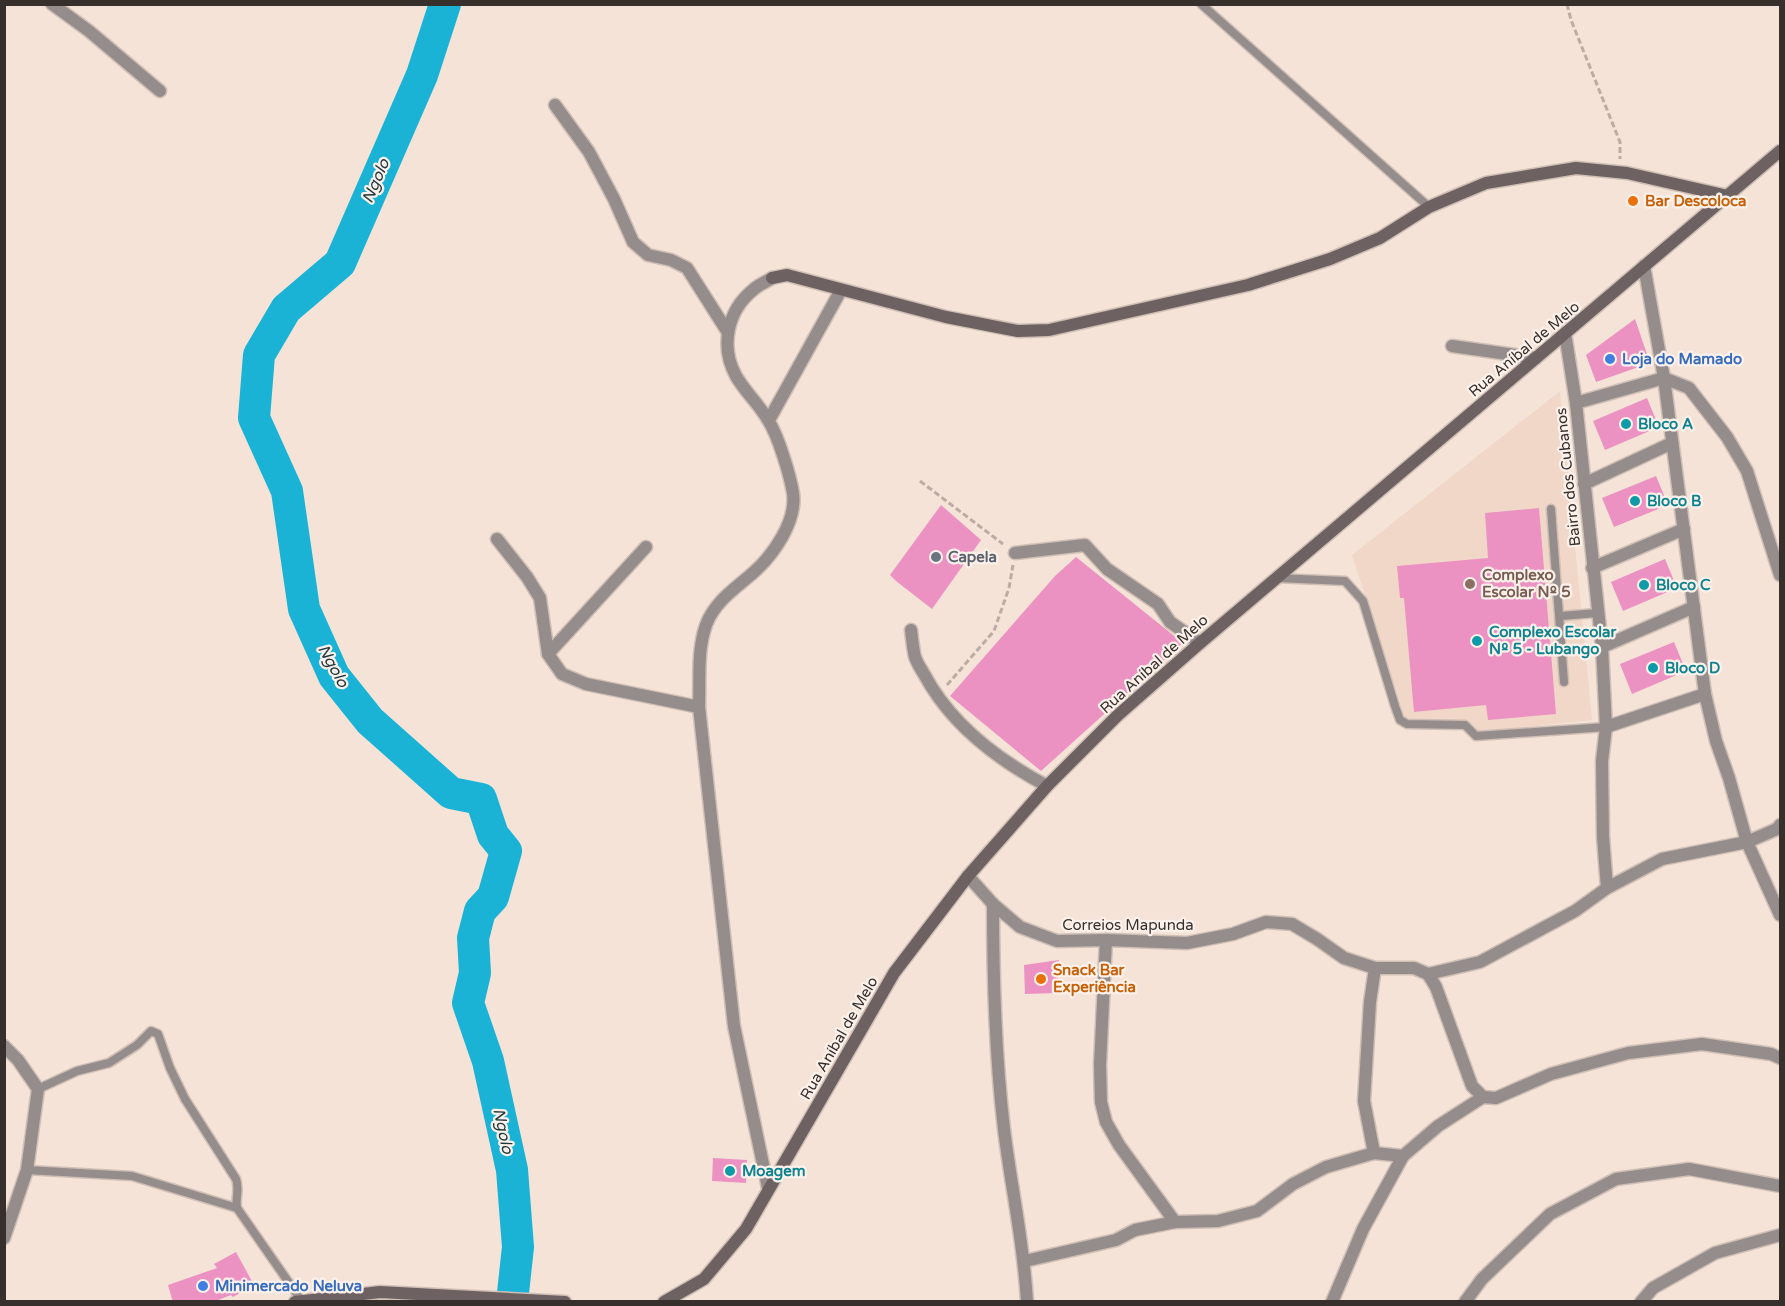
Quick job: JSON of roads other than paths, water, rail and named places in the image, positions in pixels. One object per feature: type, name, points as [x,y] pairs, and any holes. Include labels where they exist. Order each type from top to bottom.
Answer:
[{"type":"street","points":[[52,4],[89,31],[160,91]]},
{"type":"street","points":[[555,105],[589,152],[614,199],[633,242],[648,255],[671,260],[687,268],[727,330]]},
{"type":"street","name":"Rua Aníbal de Melo","points":[[664,1302],[704,1279],[746,1229],[894,973],[968,876],[1047,786],[1118,715],[1200,643],[1780,151]]},
{"type":"street","points":[[768,1188],[734,1026],[699,707],[700,655],[706,625],[719,602],[756,570],[776,545],[789,523],[793,495],[769,420],[735,374],[727,353],[727,330],[736,309],[752,291],[772,278],[788,275],[946,317],[1018,331],[1049,330],[1248,285],[1330,259],[1380,238],[1429,207],[1486,183],[1576,168],[1622,173],[1728,196]]},
{"type":"street","points":[[1644,266],[1664,378],[1705,694],[1716,741],[1747,842],[1780,915]]},
{"type":"street","points":[[769,420],[841,290]]},
{"type":"street","name":"Bairro dos Cubanos","points":[[1565,333],[1576,403],[1602,647],[1606,727],[1602,761],[1602,837],[1607,888]]},
{"type":"street","points":[[1452,346],[1536,358]]},
{"type":"street","points":[[1576,403],[1664,378],[1689,388],[1727,436],[1748,471],[1780,575]]},
{"type":"street","points":[[1584,484],[1672,443]]},
{"type":"street","points":[[1592,568],[1684,529]]},
{"type":"street","points":[[497,539],[527,577],[540,598],[548,654],[562,674],[586,684],[699,707]]},
{"type":"street","points":[[1015,553],[1085,545],[1107,569],[1158,604],[1170,622],[1200,643]]},
{"type":"street","points":[[548,654],[646,547]]},
{"type":"street","points":[[1602,647],[1694,607]]},
{"type":"street","points":[[911,630],[915,657],[946,708],[993,752],[1021,772],[1047,786]]},
{"type":"street","points":[[1606,727],[1705,694]]},
{"type":"street","points":[[1482,1097],[1472,1086],[1436,987],[1428,974],[1480,962],[1575,911],[1607,888],[1662,859],[1747,842],[1777,829],[1780,825]]},
{"type":"street","name":"Correios Mapunda","points":[[968,876],[993,904],[1020,927],[1057,940],[1186,943],[1233,934],[1266,922],[1274,922],[1292,924],[1344,958],[1375,968],[1414,968],[1428,974]]},
{"type":"street","points":[[993,904],[993,994],[1004,1129],[1025,1261],[1027,1302]]},
{"type":"street","points":[[1106,940],[1100,1065],[1101,1102],[1106,1122],[1119,1145],[1174,1222]]},
{"type":"street","points":[[1374,1153],[1364,1101],[1375,968]]},
{"type":"street","points":[[1332,1302],[1363,1229],[1403,1156],[1438,1126],[1482,1097],[1496,1098],[1551,1074],[1628,1053],[1702,1044],[1771,1053],[1780,1058]]},
{"type":"street","points":[[4,1046],[18,1060],[38,1089],[27,1170],[4,1238]]},
{"type":"street","points":[[1025,1261],[1116,1240],[1136,1230],[1174,1222],[1218,1221],[1257,1211],[1293,1184],[1326,1167],[1374,1153],[1403,1156]]},
{"type":"street","points":[[1465,1302],[1482,1279],[1550,1214],[1616,1179],[1689,1169],[1780,1186]]},
{"type":"street","points":[[1641,1302],[1653,1288],[1715,1253],[1780,1235]]},
{"type":"street","points":[[298,1301],[380,1292],[565,1302]]},
{"type":"lane","points":[[1201,4],[1429,207]]},
{"type":"lane","points":[[1551,509],[1564,682]]},
{"type":"lane","points":[[1276,578],[1345,581],[1363,601],[1400,720],[1407,724],[1465,725],[1476,736],[1606,727]]},
{"type":"lane","points":[[1560,616],[1597,613]]},
{"type":"lane","points":[[38,1089],[77,1071],[109,1063],[137,1045],[152,1031],[158,1034],[170,1068],[185,1099],[236,1179],[237,1208],[298,1301]]},
{"type":"lane","points":[[27,1170],[132,1176],[237,1208]]},
{"type":"waterway","name":"Ngolo","points":[[445,4],[422,75],[340,263],[286,309],[259,355],[254,418],[287,491],[304,609],[334,676],[370,721],[451,793],[481,799],[493,835],[506,851],[493,897],[480,911],[473,938],[475,973],[468,1003],[488,1061],[512,1170],[518,1247],[512,1302]]},
{"type":"place","name":"Bar Descoloca","points":[[1633,201]]},
{"type":"place","name":"Loja do Mamado","points":[[1610,359]]},
{"type":"place","name":"Bloco A","points":[[1626,424]]},
{"type":"place","name":"Bloco B","points":[[1635,501]]},
{"type":"place","name":"Capela","points":[[936,557]]},
{"type":"place","name":"Complexo Escolar Nº 5","points":[[1470,584]]},
{"type":"place","name":"Bloco C","points":[[1644,585]]},
{"type":"place","name":"Complexo Escolar Nº 5 - Lubango","points":[[1477,641]]},
{"type":"place","name":"Bloco D","points":[[1653,668]]},
{"type":"place","name":"Snack Bar Experiência","points":[[1041,979]]},
{"type":"place","name":"Moagem","points":[[730,1171]]},
{"type":"place","name":"Minimercado Neluva","points":[[203,1286]]}]
